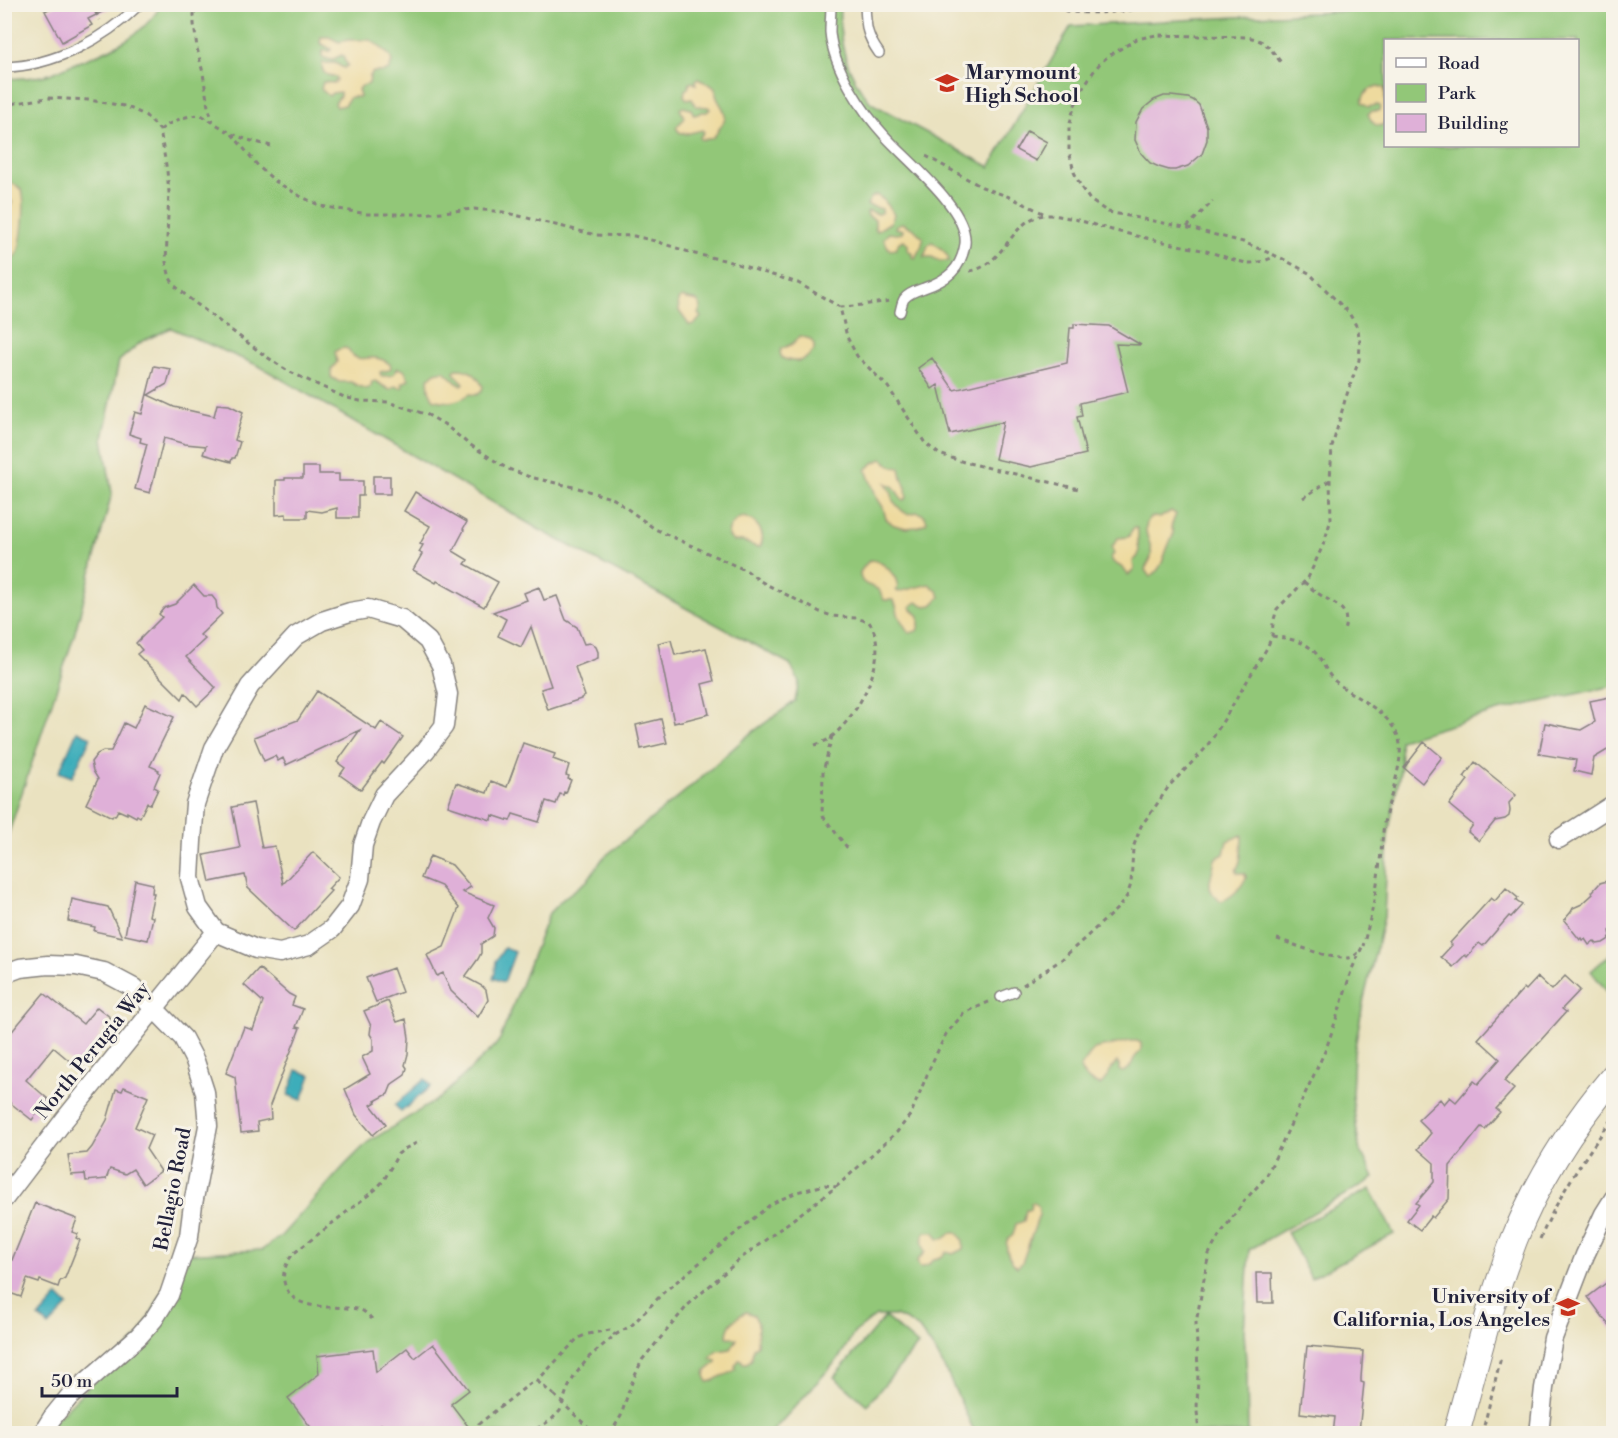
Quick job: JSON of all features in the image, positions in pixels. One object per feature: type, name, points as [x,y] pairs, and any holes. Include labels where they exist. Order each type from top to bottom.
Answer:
[{"type":"main road","points":[[1456,1434],[1489,1314],[1515,1239],[1533,1198],[1576,1124],[1614,1076]]},
{"type":"street","points":[[368,609],[402,619],[428,640],[441,665],[447,694],[444,726],[426,750],[384,795],[363,845],[360,879],[350,906],[332,929],[317,940],[309,945],[280,953],[256,949],[216,932],[198,907],[190,878],[195,804],[214,748],[250,686],[296,636],[322,621],[368,609]]},
{"type":"street","points":[[1559,839],[1614,804]]},
{"type":"street","name":"North Perugia Way","points":[[4,1198],[216,932]]},
{"type":"street","name":"Bellagio Road","points":[[4,974],[20,968],[48,965],[76,966],[104,972],[134,988],[183,1038],[195,1061],[205,1092],[208,1126],[189,1236],[169,1295],[154,1319],[123,1351],[69,1397],[42,1434]]},
{"type":"street","points":[[1539,1434],[1552,1338],[1585,1255],[1614,1198]]},
{"type":"lane","points":[[4,67],[21,67],[40,63],[68,52],[106,32],[140,4]]},
{"type":"lane","points":[[831,4],[830,32],[835,52],[850,87],[884,135],[945,197],[960,221],[965,243],[958,267],[950,276],[936,284],[916,290],[904,298],[900,312]]},
{"type":"lane","points":[[865,4],[866,30],[879,53]]},
{"type":"lane","points":[[1001,998],[1014,992]]},
{"type":"path","points":[[43,9],[51,4]]},
{"type":"path","points":[[194,4],[197,48],[213,121]]},
{"type":"path","points":[[1048,4],[1060,11],[1077,13],[1114,12],[1159,7],[1166,4]]},
{"type":"path","points":[[1014,992],[1061,960],[1127,897],[1131,885],[1133,848],[1141,826],[1168,786],[1204,750],[1214,736],[1267,648],[1272,636],[1277,609],[1308,578],[1317,562],[1331,519],[1330,480],[1333,441],[1359,360],[1358,329],[1349,313],[1309,273],[1243,242],[1186,227],[1108,212],[1090,200],[1074,172],[1069,151],[1069,127],[1074,107],[1094,71],[1110,55],[1137,39],[1156,35],[1258,38],[1266,43],[1283,65]]},
{"type":"path","points":[[4,105],[47,98],[89,100],[125,106],[145,116],[160,130],[169,192],[166,262],[174,286],[264,356],[288,371],[344,397],[388,402],[428,415],[506,468],[530,477],[614,499],[655,529],[747,571],[760,581],[825,615],[856,618],[869,622],[877,647],[873,674],[845,723],[827,740],[812,747]]},
{"type":"path","points":[[160,130],[180,119],[201,115],[232,134],[275,147]]},
{"type":"path","points":[[232,134],[259,167],[275,181],[321,206],[367,214],[420,214],[474,209],[503,212],[596,235],[634,236],[724,260],[798,283],[840,307],[904,298]]},
{"type":"path","points":[[923,155],[982,187],[1048,215]]},
{"type":"path","points":[[1186,227],[1214,201]]},
{"type":"path","points":[[958,267],[967,271],[983,266],[993,259],[1023,224],[1048,215],[1075,218],[1109,229],[1248,263],[1276,256]]},
{"type":"path","points":[[840,307],[847,337],[857,356],[888,387],[925,442],[939,454],[1078,489]]},
{"type":"path","points":[[1303,498],[1330,480]]},
{"type":"path","points":[[1304,582],[1342,608],[1347,620],[1343,633]]},
{"type":"path","points":[[1199,1434],[1196,1323],[1209,1254],[1245,1200],[1266,1177],[1326,1049],[1351,971],[1363,945],[1379,871],[1386,813],[1399,765],[1400,740],[1392,724],[1380,712],[1331,678],[1319,657],[1305,643],[1296,639],[1272,636]]},
{"type":"path","points":[[832,735],[823,772],[822,815],[849,850]]},
{"type":"path","points":[[1277,939],[1330,957],[1346,959],[1353,957],[1363,945]]},
{"type":"path","points":[[610,1434],[621,1416],[642,1360],[688,1305],[740,1259],[836,1187],[897,1132],[911,1114],[940,1045],[954,1024],[972,1008],[1001,998]]},
{"type":"path","points":[[1536,1247],[1549,1218],[1582,1161],[1614,1118]]},
{"type":"path","points":[[372,1319],[360,1309],[314,1306],[297,1301],[288,1292],[283,1278],[284,1272],[293,1254],[376,1189],[384,1180],[398,1154],[421,1141]]},
{"type":"path","points":[[529,1434],[560,1411],[575,1375],[589,1357],[615,1335],[632,1325],[664,1292],[771,1204],[797,1192],[825,1185],[836,1187]]},
{"type":"path","points":[[471,1430],[532,1382],[537,1381],[578,1338],[610,1330],[615,1335]]},
{"type":"path","points":[[1482,1434],[1503,1352]]},
{"type":"path","points":[[537,1381],[595,1434]]},
{"type":"green space","points":[[161,5],[840,5],[840,32],[845,57],[855,81],[871,103],[990,167],[1071,26],[1461,5],[1613,5],[1613,686],[1502,710],[1400,740],[1401,767],[1388,835],[1384,917],[1364,998],[1354,1052],[1352,1095],[1359,1147],[1374,1178],[1249,1250],[1244,1332],[1248,1433],[975,1433],[948,1375],[935,1351],[919,1329],[895,1316],[876,1316],[854,1333],[839,1358],[771,1433],[42,1433],[139,1336],[183,1254],[262,1250],[281,1236],[368,1142],[440,1098],[495,1046],[500,1039],[549,913],[565,897],[587,881],[603,858],[688,789],[746,737],[795,701],[799,682],[790,664],[540,530],[259,366],[171,328],[141,342],[119,361],[103,438],[112,493],[74,636],[5,844],[5,78],[46,75],[123,42],[144,26]]},
{"type":"green space","points":[[1613,952],[1613,999],[1591,971]]},
{"type":"green space","points":[[1370,1189],[1394,1234],[1311,1278],[1287,1232]]},
{"type":"green space","points":[[885,1317],[918,1345],[867,1405],[834,1377]]},
{"type":"sand","points":[[321,37],[329,37],[339,42],[370,40],[390,56],[392,62],[389,70],[373,72],[369,84],[358,89],[360,97],[350,97],[344,105],[337,107],[335,103],[340,92],[329,96],[321,89],[323,82],[334,83],[337,80],[336,77],[324,72],[322,63],[335,63],[344,68],[348,65],[342,55],[331,60],[322,57],[323,51],[331,49],[320,43]]},
{"type":"sand","points":[[698,79],[715,89],[716,97],[725,114],[724,121],[716,134],[707,139],[700,139],[704,132],[702,130],[686,134],[679,132],[676,127],[685,118],[680,109],[683,107],[691,109],[694,115],[710,109],[696,106],[692,99],[684,96],[690,83],[696,84]]},
{"type":"sand","points":[[1378,86],[1384,88],[1384,122],[1380,126],[1370,119],[1368,114],[1372,111],[1379,111],[1380,106],[1368,107],[1362,103],[1367,92]]},
{"type":"sand","points":[[5,182],[21,190],[23,213],[17,254],[12,259],[5,260],[5,203],[11,205],[12,202],[5,194]]},
{"type":"sand","points":[[876,195],[882,198],[894,215],[891,222],[877,231],[875,220],[868,216],[867,212],[878,214],[882,212],[882,209],[867,205]]},
{"type":"sand","points":[[902,223],[914,229],[923,238],[915,258],[912,257],[912,252],[908,251],[908,245],[904,240],[899,242],[896,249],[890,250],[883,239],[889,233],[902,233],[903,230],[895,228],[896,225]]},
{"type":"sand","points":[[932,242],[945,252],[949,261],[924,257],[928,245]]},
{"type":"sand","points":[[682,297],[695,300],[701,307],[698,314],[701,317],[695,324],[689,325],[679,311],[678,300]]},
{"type":"sand","points":[[800,336],[810,339],[814,344],[814,350],[800,361],[782,358],[781,349],[792,344]]},
{"type":"sand","points":[[345,348],[355,357],[375,358],[390,364],[389,370],[380,372],[381,376],[393,375],[398,368],[404,370],[409,379],[402,383],[401,388],[395,386],[390,390],[375,381],[372,381],[371,386],[367,389],[351,382],[339,382],[331,377],[331,370],[337,362],[335,352]]},
{"type":"sand","points":[[457,369],[466,370],[476,376],[483,387],[481,392],[452,401],[433,399],[428,379],[435,373],[444,371],[462,385],[464,383],[454,373]]},
{"type":"sand","points":[[882,459],[893,467],[900,468],[906,488],[907,497],[903,501],[894,487],[886,483],[893,501],[906,513],[917,512],[924,515],[926,523],[906,528],[894,525],[886,519],[866,470],[873,463]]},
{"type":"sand","points":[[1171,511],[1176,514],[1171,527],[1173,535],[1160,566],[1150,577],[1145,570],[1151,552],[1146,533],[1147,524],[1149,518],[1160,518]]},
{"type":"sand","points":[[742,517],[752,521],[759,528],[762,537],[760,547],[734,541],[729,537],[729,530]]},
{"type":"sand","points":[[1134,528],[1138,530],[1139,553],[1133,561],[1134,570],[1128,575],[1123,568],[1113,562],[1112,547],[1118,538],[1128,537]]},
{"type":"sand","points":[[870,560],[888,569],[895,578],[898,592],[929,584],[938,592],[940,597],[932,605],[925,606],[917,602],[910,607],[919,616],[917,631],[908,632],[893,600],[884,600],[879,590],[866,584],[860,577],[860,572]]},
{"type":"sand","points":[[1242,835],[1240,859],[1236,871],[1245,873],[1246,878],[1235,893],[1220,901],[1210,888],[1215,859],[1224,854],[1227,841]]},
{"type":"sand","points":[[1130,1041],[1141,1043],[1141,1051],[1128,1069],[1122,1072],[1117,1062],[1100,1085],[1083,1075],[1080,1068],[1094,1049]]},
{"type":"sand","points":[[1034,1202],[1039,1208],[1039,1215],[1023,1260],[1017,1267],[1008,1255],[1007,1240],[1013,1235],[1016,1224],[1024,1221],[1026,1210],[1030,1210],[1031,1203]]},
{"type":"sand","points":[[926,1232],[935,1232],[938,1239],[946,1238],[951,1233],[958,1233],[963,1240],[963,1249],[953,1254],[947,1252],[920,1268],[917,1261],[925,1252],[923,1239]]},
{"type":"sand","points":[[746,1312],[754,1315],[758,1323],[757,1346],[753,1348],[752,1359],[747,1363],[739,1360],[734,1371],[708,1382],[705,1376],[706,1371],[717,1362],[711,1357],[718,1351],[731,1349],[737,1339],[727,1337],[730,1325]]},
{"type":"water","points":[[77,731],[91,737],[72,777],[59,772]]},
{"type":"water","points":[[504,948],[515,952],[504,982],[493,978],[496,961]]},
{"type":"water","points":[[297,1070],[311,1075],[302,1100],[288,1095]]},
{"type":"water","points":[[425,1079],[431,1086],[401,1112],[395,1105]]},
{"type":"water","points":[[58,1296],[68,1306],[49,1326],[39,1317]]},
{"type":"building","points":[[57,4],[118,4],[88,19],[92,25],[62,42],[45,11]]},
{"type":"building","points":[[1164,96],[1193,100],[1199,105],[1207,127],[1207,140],[1202,154],[1188,166],[1175,170],[1150,163],[1141,153],[1135,140],[1136,122],[1143,109],[1154,100]]},
{"type":"building","points":[[1027,131],[1047,142],[1036,161],[1016,150]]},
{"type":"building","points":[[1074,324],[1109,326],[1141,345],[1116,344],[1128,392],[1080,403],[1082,416],[1077,417],[1086,454],[1031,467],[995,459],[1003,422],[950,434],[938,385],[932,389],[918,368],[932,358],[954,390],[1067,363],[1070,328],[1074,328]]},
{"type":"building","points":[[154,366],[171,369],[167,384],[148,395],[174,407],[214,416],[217,404],[229,405],[243,412],[235,440],[240,442],[235,458],[232,458],[231,462],[203,454],[206,446],[185,444],[164,438],[150,493],[135,489],[147,444],[140,442],[141,438],[129,434],[135,412],[142,414]]},
{"type":"building","points":[[303,467],[319,467],[319,474],[339,474],[339,481],[363,481],[363,496],[358,496],[358,518],[337,518],[337,508],[322,512],[307,510],[307,518],[286,518],[286,514],[276,515],[276,480],[303,478]]},
{"type":"building","points":[[373,476],[390,476],[390,494],[373,494]]},
{"type":"building","points":[[415,492],[467,522],[453,551],[468,560],[465,564],[498,582],[484,607],[413,570],[422,554],[419,552],[423,545],[420,544],[430,526],[404,511]]},
{"type":"building","points":[[194,585],[204,596],[212,596],[222,614],[200,635],[205,639],[186,657],[216,688],[197,706],[185,693],[182,699],[137,654],[142,650],[136,643],[162,617],[159,614],[164,608],[175,604]]},
{"type":"building","points":[[539,587],[544,600],[557,596],[566,620],[577,627],[584,644],[591,643],[598,652],[598,658],[575,667],[585,696],[548,710],[541,689],[551,686],[531,627],[521,647],[498,636],[506,619],[493,612],[527,600],[524,593]]},
{"type":"building","points":[[671,640],[675,655],[706,648],[714,681],[702,684],[709,714],[674,723],[658,643]]},
{"type":"building","points":[[317,691],[376,730],[381,722],[403,737],[384,764],[382,762],[361,790],[340,775],[345,768],[337,762],[360,730],[286,765],[283,758],[278,761],[275,756],[264,761],[254,737],[298,720]]},
{"type":"building","points":[[1610,697],[1614,713],[1614,746],[1594,758],[1591,775],[1574,771],[1576,760],[1539,754],[1545,723],[1581,730],[1595,722],[1590,701]]},
{"type":"building","points":[[145,704],[174,717],[150,766],[159,770],[160,773],[154,787],[158,789],[151,804],[147,803],[140,817],[118,810],[112,817],[86,804],[98,779],[91,762],[97,754],[111,751],[124,723],[134,728]]},
{"type":"building","points":[[661,719],[667,743],[641,749],[636,725]]},
{"type":"building","points":[[1424,742],[1442,757],[1422,783],[1404,768]]},
{"type":"building","points":[[523,743],[555,754],[553,759],[569,765],[566,775],[571,780],[566,793],[560,794],[556,804],[546,801],[539,822],[513,814],[510,821],[492,815],[491,820],[448,806],[456,783],[487,793],[491,781],[507,787]]},
{"type":"building","points":[[1475,762],[1516,795],[1509,803],[1509,816],[1495,821],[1479,841],[1468,832],[1473,825],[1449,805],[1468,780],[1464,777]]},
{"type":"building","points":[[253,803],[262,848],[275,846],[283,884],[313,852],[339,877],[328,889],[331,891],[294,931],[248,888],[245,875],[210,882],[204,855],[240,848],[232,807]]},
{"type":"building","points":[[430,856],[452,865],[471,887],[462,892],[494,905],[488,918],[494,928],[493,936],[481,944],[481,953],[465,977],[486,990],[488,1000],[478,1017],[451,991],[443,973],[437,976],[427,955],[444,947],[459,908],[441,886],[421,878]]},
{"type":"building","points":[[1614,879],[1614,927],[1610,931],[1611,936],[1603,943],[1597,944],[1594,941],[1589,945],[1585,939],[1580,940],[1564,920],[1573,908],[1582,904],[1593,894],[1592,892],[1600,883]]},
{"type":"building","points":[[135,880],[153,884],[152,893],[154,893],[149,916],[153,917],[148,940],[125,935]]},
{"type":"building","points":[[1506,888],[1518,898],[1516,901],[1522,905],[1511,917],[1509,916],[1483,946],[1479,943],[1467,957],[1465,955],[1453,967],[1441,957],[1452,945],[1450,943],[1491,898],[1495,901]]},
{"type":"building","points":[[72,899],[108,907],[122,937],[94,931],[95,927],[68,921]]},
{"type":"building","points":[[259,968],[295,997],[292,1005],[303,1009],[296,1027],[300,1028],[270,1105],[271,1119],[257,1122],[258,1131],[241,1133],[235,1077],[226,1073],[244,1027],[253,1030],[263,1002],[244,985]]},
{"type":"building","points":[[393,968],[402,992],[376,1002],[366,978]]},
{"type":"building","points":[[1565,976],[1580,990],[1562,1009],[1566,1012],[1504,1081],[1514,1089],[1496,1109],[1500,1112],[1485,1129],[1481,1127],[1450,1166],[1449,1199],[1420,1230],[1407,1220],[1419,1205],[1416,1203],[1434,1182],[1434,1163],[1418,1149],[1431,1133],[1418,1120],[1440,1099],[1444,1104],[1450,1097],[1456,1102],[1474,1081],[1478,1084],[1500,1059],[1478,1039],[1524,988],[1526,990],[1538,977],[1552,990]]},
{"type":"building","points":[[44,993],[83,1024],[97,1007],[111,1018],[89,1050],[91,1052],[78,1068],[53,1047],[26,1080],[48,1099],[32,1120],[4,1098],[4,1041]]},
{"type":"building","points":[[388,1001],[397,1022],[406,1019],[409,1038],[405,1065],[407,1068],[405,1075],[392,1084],[388,1094],[371,1105],[386,1124],[373,1135],[356,1115],[345,1089],[370,1074],[362,1057],[373,1051],[371,1026],[364,1011]]},
{"type":"building","points":[[124,1087],[148,1097],[135,1127],[152,1135],[146,1149],[161,1171],[143,1184],[133,1169],[125,1174],[110,1169],[106,1179],[86,1181],[85,1174],[71,1175],[68,1155],[87,1153],[92,1147],[107,1120],[116,1089],[122,1091]]},
{"type":"building","points":[[35,1203],[77,1219],[72,1232],[78,1234],[76,1238],[80,1240],[65,1278],[60,1281],[58,1287],[40,1280],[39,1283],[27,1279],[21,1297],[4,1291],[4,1258],[12,1260]]},
{"type":"building","points":[[1256,1273],[1272,1273],[1273,1303],[1257,1303]]},
{"type":"building","points":[[1614,1277],[1614,1332],[1588,1297]]},
{"type":"building","points":[[433,1344],[469,1390],[451,1404],[474,1434],[388,1434],[381,1424],[369,1434],[316,1434],[288,1398],[319,1374],[317,1356],[373,1349],[376,1372],[407,1348],[415,1358]]},
{"type":"building","points":[[1307,1346],[1363,1351],[1361,1382],[1364,1383],[1359,1432],[1333,1434],[1335,1417],[1300,1413]]},
{"type":"place","name":"Marymount High School","points":[[947,83]]},
{"type":"place","name":"University of California, Los Angeles","points":[[1568,1307]]}]
